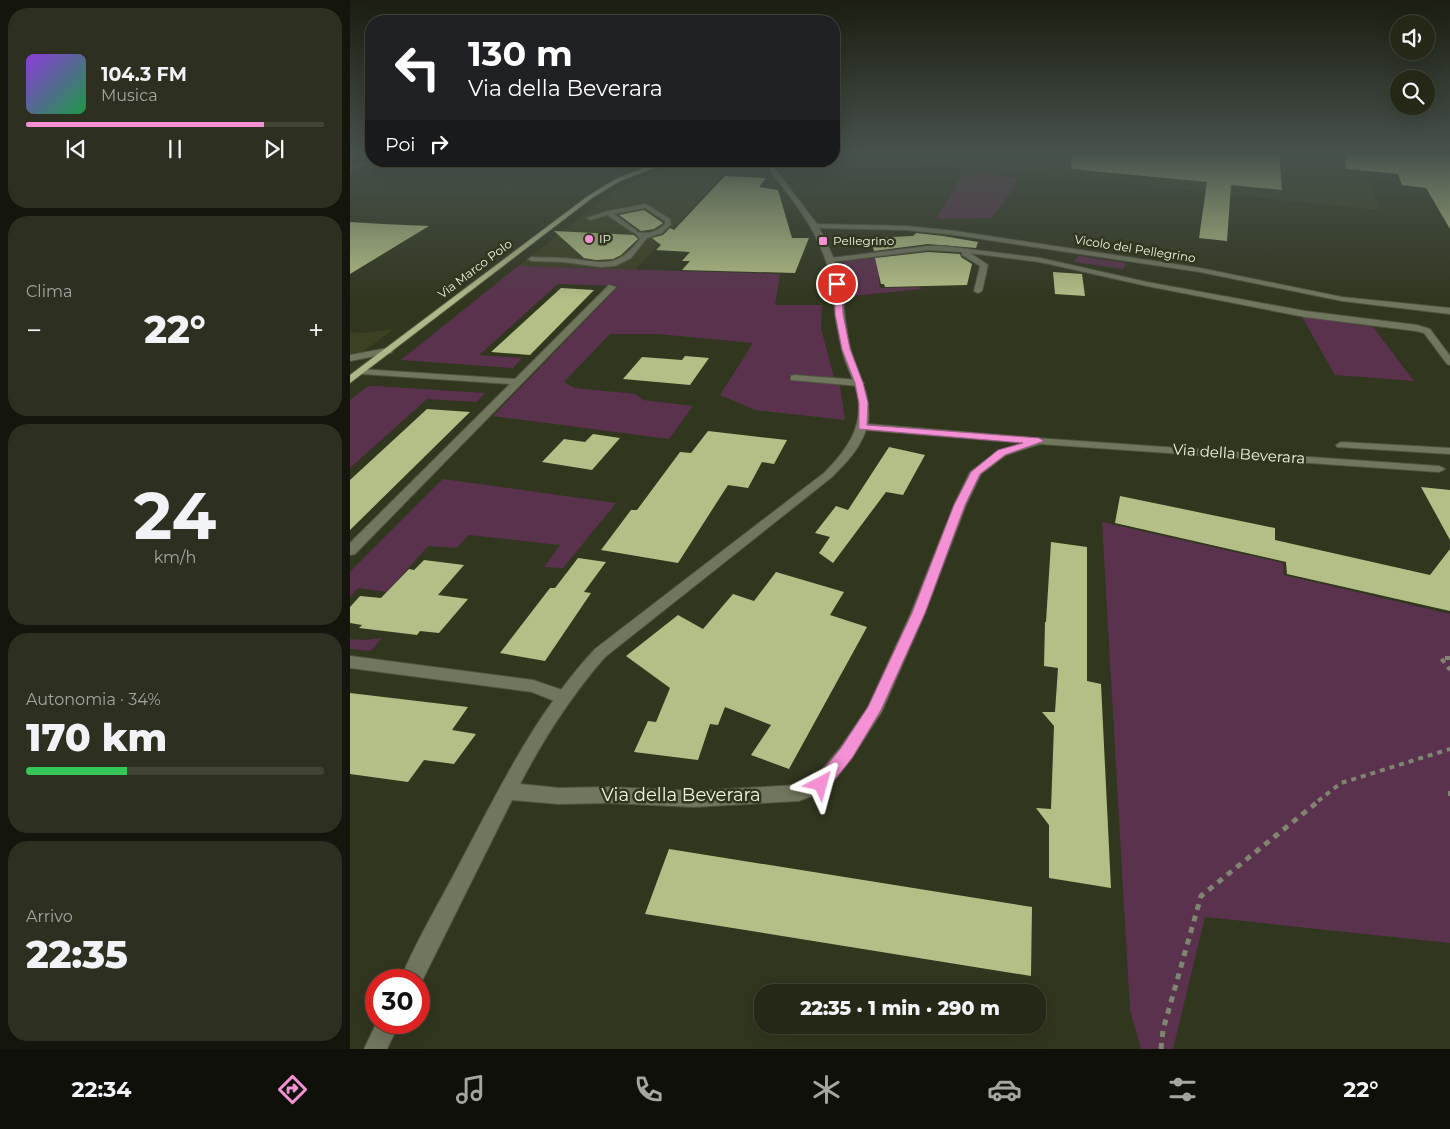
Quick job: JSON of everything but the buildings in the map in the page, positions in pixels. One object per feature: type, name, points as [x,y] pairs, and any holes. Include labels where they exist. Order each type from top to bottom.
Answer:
[{"type":"main road","name":"Via Marco Polo","points":[[350,380],[581,203]]},
{"type":"street","points":[[417,969],[524,760],[562,697],[582,672],[600,653],[828,476],[856,443],[862,427],[864,403],[859,383],[846,349],[839,314],[837,284],[831,260],[820,234],[798,203]]},
{"type":"street","points":[[590,218],[608,212],[646,206],[668,220],[668,224],[660,232],[638,234]]},
{"type":"street","points":[[532,259],[594,264],[621,261],[630,255],[644,239],[608,212]]},
{"type":"street","name":"Vicolo del Pellegrino","points":[[815,226],[906,228],[946,232],[1200,270],[1342,299],[1450,311]]},
{"type":"street","points":[[831,260],[928,248],[955,249],[1040,260],[1147,284],[1305,314],[1417,328],[1427,331],[1450,362]]},
{"type":"street","points":[[955,249],[984,265],[978,291]]},
{"type":"street","points":[[350,551],[612,287]]},
{"type":"street","points":[[350,358],[388,351]]},
{"type":"street","points":[[362,371],[519,382]]},
{"type":"street","points":[[794,378],[859,383]]},
{"type":"street","name":"Via della Beverara","points":[[862,427],[1439,469]]},
{"type":"street","name":"Via della Beverara","points":[[508,791],[559,796],[610,795],[694,799],[799,793],[821,784],[846,753],[874,710],[918,613],[960,505],[976,472],[1002,453],[1039,441]]},
{"type":"street","points":[[1341,445],[1450,452]]},
{"type":"street","points":[[350,662],[533,686],[562,697]]},
{"type":"street","points":[[375,1049],[383,1034]]},
{"type":"path","points":[[1450,658],[1441,658],[1450,670]]},
{"type":"path","points":[[1161,1049],[1163,1030],[1201,896],[1341,783],[1449,751]]},
{"type":"path","points":[[1450,791],[1450,798]]},
{"type":"shaded area","points":[[599,203],[697,203],[635,270],[518,266]]},
{"type":"shaded area","points":[[946,203],[1003,203],[991,218],[936,219]]},
{"type":"shaded area","points":[[1311,203],[1377,203],[1379,210]]},
{"type":"shaded area","points":[[905,255],[884,275],[878,276],[880,288],[919,287],[921,289],[852,296],[843,261]]},
{"type":"shaded area","points":[[1078,256],[1126,263],[1123,269],[1074,262]]},
{"type":"shaded area","points":[[518,266],[780,274],[775,305],[822,305],[821,328],[833,374],[840,386],[845,420],[755,410],[720,395],[753,343],[658,334],[610,334],[564,382],[575,388],[635,394],[643,400],[693,406],[669,439],[493,416],[619,286],[558,284],[479,355],[522,358],[513,368],[401,360]]},
{"type":"shaded area","points":[[1302,317],[1373,327],[1414,381],[1335,375]]},
{"type":"shaded area","points":[[394,329],[350,361],[350,332],[363,333]]},
{"type":"shaded area","points":[[368,386],[485,393],[476,402],[427,399],[350,468],[350,400]]},
{"type":"shaded area","points":[[443,479],[616,503],[563,568],[544,567],[560,545],[469,535],[457,548],[428,546],[387,592],[358,588],[350,597],[350,572]]},
{"type":"shaded area","points":[[1102,522],[1283,563],[1284,575],[1450,614],[1450,943],[1205,917],[1173,1049],[1141,1049],[1130,1010]]},
{"type":"shaded area","points":[[382,638],[371,651],[350,649],[350,639]]},
{"type":"place","name":"IP","points":[[589,239]]},
{"type":"place","name":"Pellegrino","points":[[823,241]]},
{"type":"route","points":[[821,784],[846,753],[874,710],[918,613],[960,505],[976,472],[1002,453],[1039,441],[862,427],[864,403],[862,392],[846,349],[839,314],[837,284]]}]
